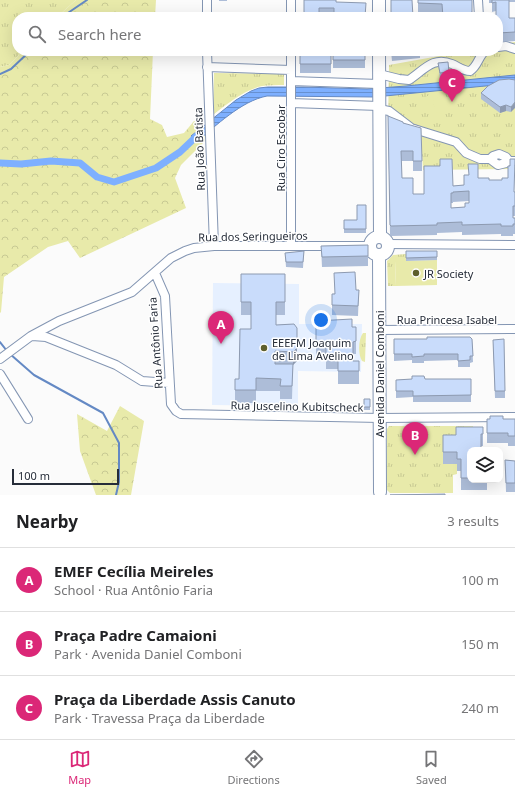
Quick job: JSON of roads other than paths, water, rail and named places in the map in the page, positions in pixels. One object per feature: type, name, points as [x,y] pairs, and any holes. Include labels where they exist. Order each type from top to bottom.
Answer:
[{"type":"street","points":[[207,0],[207,12]]},
{"type":"street","points":[[291,0],[291,12]]},
{"type":"street","points":[[379,0],[379,12]]},
{"type":"street","points":[[478,0],[478,12]]},
{"type":"street","points":[[503,46],[515,49]]},
{"type":"street","name":"Rua João Batista","points":[[207,56],[214,246]]},
{"type":"street","name":"Rua Ciro Escobar","points":[[291,56],[291,245]]},
{"type":"street","points":[[379,56],[379,96],[384,240],[385,253],[379,255],[372,251],[370,246],[372,240],[377,236],[384,240],[515,245]]},
{"type":"street","points":[[291,100],[379,96],[399,79],[409,80],[423,68],[433,63],[443,62],[454,65],[465,71],[470,71],[476,65],[480,56]]},
{"type":"street","points":[[207,67],[291,70]]},
{"type":"street","points":[[291,83],[379,96],[410,127],[456,142],[466,153],[480,159],[490,159],[498,164],[506,164],[512,161]]},
{"type":"street","name":"Rua dos Seringueiros","points":[[1,359],[32,336],[59,321],[132,292],[171,258],[194,248],[214,246],[291,245],[370,246]]},
{"type":"street","name":"Avenida Daniel Comboni","points":[[379,255],[380,494]]},
{"type":"street","name":"Rua Antônio Faria","points":[[155,273],[165,296],[171,404],[176,411]]},
{"type":"street","name":"Rua Princesa Isabel","points":[[379,330],[515,329]]},
{"type":"street","points":[[32,336],[46,337],[116,365],[142,381],[169,383]]},
{"type":"street","points":[[0,374],[28,420]]},
{"type":"street","name":"Rua Juscelino Kubitscheck","points":[[176,411],[185,415],[380,418],[515,417]]},
{"type":"water","points":[[515,75],[515,83],[375,97],[267,96],[248,103],[238,109],[196,142],[191,136],[236,100],[259,88],[303,87],[367,89]]},
{"type":"waterway","points":[[69,12],[87,0]]},
{"type":"waterway","points":[[0,74],[11,69],[25,56]]},
{"type":"waterway","points":[[0,163],[21,164],[51,161],[80,163],[97,177],[114,182],[156,168],[180,152],[200,133]]},
{"type":"waterway","points":[[0,342],[7,351]]},
{"type":"waterway","points":[[10,354],[34,375],[103,413],[119,443],[119,482],[116,495]]},
{"type":"place","name":"Praça da Liberdade Assis Canuto","points":[[452,102]]},
{"type":"place","name":"JR Society","points":[[416,273]]},
{"type":"place","name":"EMEF Cecília Meireles","points":[[221,344]]},
{"type":"place","name":"EEEFM Joaquim de Lima Avelino","points":[[264,348]]},
{"type":"place","name":"Praça Padre Camaioni","points":[[415,455]]}]
